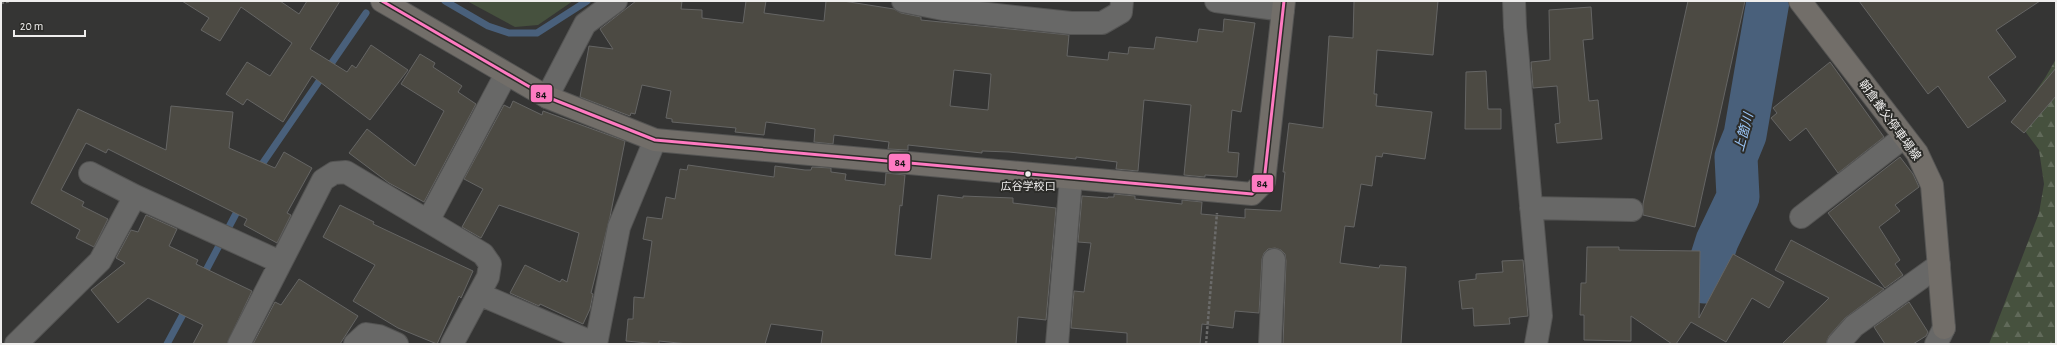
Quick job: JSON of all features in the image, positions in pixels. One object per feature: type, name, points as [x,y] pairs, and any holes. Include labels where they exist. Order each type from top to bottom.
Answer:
[{"type":"main road","points":[[382,1],[547,97],[655,140],[1252,194],[1264,182],[1284,5]]},
{"type":"main road","name":"朝倉養父停車場線","points":[[1800,1],[1917,153],[1932,185],[1939,265],[1940,336]]},
{"type":"street","points":[[547,97],[585,24],[616,1]]},
{"type":"street","points":[[903,1],[943,9],[1071,23],[1102,23],[1121,12],[1122,1]]},
{"type":"street","points":[[1216,1],[1284,5]]},
{"type":"street","points":[[1514,1],[1515,27],[1541,316],[1536,344]]},
{"type":"street","points":[[428,221],[506,74]]},
{"type":"street","points":[[1801,217],[1904,137]]},
{"type":"street","points":[[479,294],[596,344],[619,227],[655,140]]},
{"type":"street","points":[[239,344],[323,180],[334,173],[346,172],[483,254],[490,264],[488,277],[452,344]]},
{"type":"street","points":[[90,173],[136,196],[280,262]]},
{"type":"street","points":[[1057,344],[1071,178]]},
{"type":"street","points":[[16,344],[100,261],[136,196]]},
{"type":"street","points":[[1531,208],[1632,210]]},
{"type":"street","points":[[1270,344],[1274,260]]},
{"type":"street","points":[[1838,344],[1854,326],[1939,265]]},
{"type":"street","points":[[355,344],[366,334],[379,336],[397,344]]},
{"type":"path","points":[[1,4],[12,1]]},
{"type":"path","points":[[1206,344],[1219,191]]},
{"type":"green space","points":[[467,1],[573,1],[538,25],[515,27]]},
{"type":"green space","points":[[2056,59],[2056,344],[1989,344],[2039,213],[2044,184],[2039,150],[2016,119],[2045,78]]},
{"type":"building","points":[[182,1],[280,1],[299,14],[307,1],[340,1],[310,49],[347,72],[352,65],[356,68],[371,45],[408,70],[370,120],[312,76],[283,122],[247,99],[243,105],[226,94],[247,62],[270,76],[292,43],[241,7],[220,41],[201,30],[209,18]]},
{"type":"building","points":[[636,1],[682,1],[681,9],[702,10],[702,18],[743,23],[746,1],[766,1],[764,13],[824,21],[826,1],[843,1],[894,9],[901,13],[921,17],[921,20],[1069,35],[1067,56],[1108,60],[1109,52],[1128,54],[1129,47],[1154,49],[1156,37],[1197,42],[1199,29],[1223,32],[1224,19],[1255,23],[1241,112],[1232,110],[1228,152],[1239,153],[1237,177],[1205,175],[1205,177],[1184,175],[1191,105],[1144,100],[1138,171],[1116,169],[1117,162],[1076,157],[1076,159],[1009,152],[982,151],[982,153],[908,145],[908,150],[888,149],[889,142],[834,135],[833,144],[814,142],[815,129],[766,122],[764,135],[735,132],[736,128],[672,122],[672,119],[666,118],[671,91],[642,85],[635,114],[631,113],[630,116],[580,97],[589,46],[613,49],[600,29]],"holes":[[[954,70],[991,74],[988,110],[950,106]]]},
{"type":"building","points":[[1354,1],[1438,1],[1433,55],[1377,50],[1374,94],[1377,94],[1376,106],[1432,112],[1425,159],[1383,153],[1382,157],[1376,156],[1372,186],[1361,184],[1354,227],[1345,226],[1340,263],[1379,268],[1380,265],[1406,267],[1401,344],[1283,344],[1286,261],[1285,254],[1281,250],[1275,248],[1268,249],[1264,253],[1262,259],[1259,313],[1235,311],[1233,328],[1202,324],[1200,344],[1127,344],[1127,333],[1071,328],[1074,291],[1084,292],[1091,243],[1078,242],[1082,196],[1108,198],[1114,197],[1114,194],[1135,196],[1135,199],[1182,204],[1182,200],[1202,202],[1201,214],[1245,218],[1245,209],[1281,211],[1285,172],[1283,172],[1289,123],[1323,128],[1329,36],[1353,38]]},
{"type":"building","points":[[1688,1],[1745,1],[1695,227],[1643,215],[1643,204]]},
{"type":"building","points":[[1859,1],[2040,1],[1996,30],[2016,57],[1988,77],[2006,101],[1968,128],[1938,86],[1928,94]]},
{"type":"building","points":[[1591,7],[1593,39],[1583,40],[1589,101],[1598,100],[1602,139],[1557,143],[1555,124],[1560,123],[1557,86],[1533,88],[1531,62],[1550,60],[1549,10]]},
{"type":"building","points":[[420,54],[435,63],[433,67],[462,86],[458,92],[476,104],[424,202],[389,183],[349,153],[367,129],[415,166],[444,111],[401,84]]},
{"type":"building","points":[[1830,62],[1884,137],[1838,173],[1806,128],[1790,141],[1771,118],[1777,113],[1773,108]]},
{"type":"building","points":[[2056,68],[2056,96],[2024,133],[2011,122]]},
{"type":"building","points":[[1486,71],[1488,109],[1501,109],[1501,129],[1465,129],[1466,72]]},
{"type":"building","points":[[513,101],[542,115],[543,111],[625,141],[610,217],[591,293],[593,294],[590,309],[583,324],[540,304],[539,306],[510,293],[525,265],[560,282],[562,279],[567,282],[579,233],[499,205],[481,238],[462,227],[483,189],[464,179],[504,105],[510,108]]},
{"type":"building","points":[[171,106],[233,112],[229,148],[275,168],[284,152],[312,168],[287,213],[291,215],[277,243],[244,225],[247,219],[108,149],[106,153],[86,143],[61,190],[84,202],[82,206],[108,219],[94,247],[76,238],[80,230],[31,203],[78,109],[166,150]]},
{"type":"building","points":[[1900,157],[1913,174],[1919,187],[1895,205],[1900,211],[1879,227],[1900,260],[1895,264],[1903,275],[1885,288],[1828,213]]},
{"type":"building","points":[[688,165],[774,177],[775,166],[805,170],[811,170],[812,167],[831,168],[831,172],[846,174],[845,180],[885,185],[886,173],[905,175],[902,206],[900,205],[895,255],[931,259],[938,195],[963,198],[963,196],[1013,198],[1013,203],[1056,208],[1046,320],[1018,317],[1016,344],[821,344],[823,331],[771,324],[765,344],[688,344],[659,341],[659,344],[626,341],[628,319],[633,319],[634,297],[644,298],[652,241],[643,239],[647,217],[662,219],[666,197],[675,199],[680,169],[687,170]]},
{"type":"building","points":[[340,205],[374,222],[373,224],[473,271],[461,298],[459,296],[437,344],[398,328],[353,301],[375,265],[323,237]]},
{"type":"building","points":[[146,215],[177,229],[169,246],[198,260],[196,264],[252,291],[227,344],[193,344],[203,325],[148,298],[118,323],[91,290],[125,263],[116,258],[131,230],[138,232]]},
{"type":"building","points":[[1791,240],[1884,289],[1845,318],[1829,336],[1826,344],[1782,344],[1829,298],[1775,270]]},
{"type":"building","points":[[1587,247],[1619,247],[1619,250],[1700,251],[1699,318],[1733,254],[1784,282],[1769,308],[1752,298],[1726,342],[1691,322],[1676,344],[1672,344],[1631,316],[1631,341],[1584,340],[1584,315],[1580,315],[1581,283],[1586,283]]},
{"type":"building","points":[[1523,260],[1528,316],[1509,318],[1510,324],[1474,326],[1473,308],[1462,309],[1459,281],[1476,279],[1476,274],[1503,272],[1502,261]]},
{"type":"building","points":[[299,279],[358,316],[340,344],[253,344],[275,302],[281,305]]},
{"type":"building","points":[[1909,302],[1928,332],[1926,336],[1913,344],[1885,344],[1874,327]]},
{"type":"waterway","points":[[445,1],[488,26],[509,33],[537,33],[587,1]]},
{"type":"waterway","name":"上箇川","points":[[1704,282],[1717,241],[1738,197],[1736,157],[1745,135],[1768,1]]},
{"type":"waterway","points":[[258,170],[366,13]]},
{"type":"waterway","points":[[203,276],[240,206]]},
{"type":"waterway","points":[[167,344],[187,307]]},
{"type":"transit line","name":"84","points":[[382,1],[547,97],[655,140],[1252,194],[1264,182],[1284,1]]},
{"type":"place","name":"広谷学校口","points":[[1028,174]]}]
